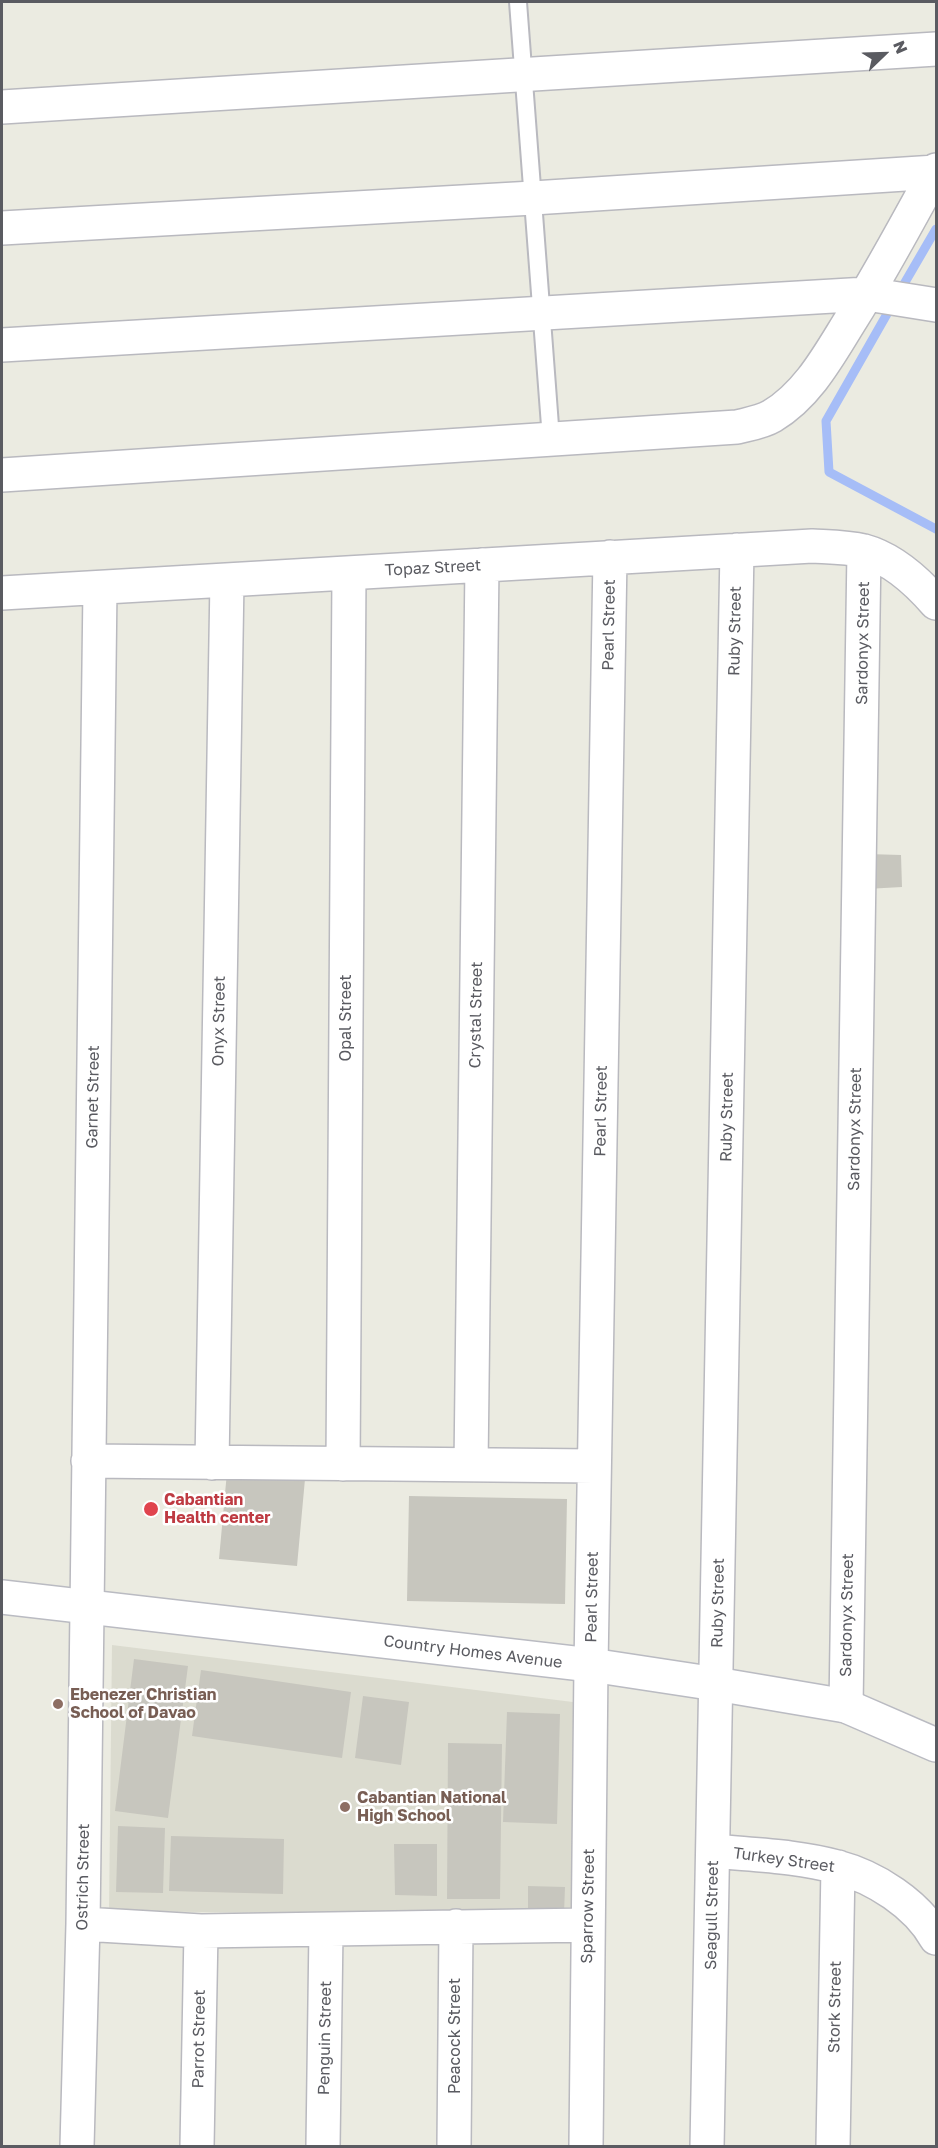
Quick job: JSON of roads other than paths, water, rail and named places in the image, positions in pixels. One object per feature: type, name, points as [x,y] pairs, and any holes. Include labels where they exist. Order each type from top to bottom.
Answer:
[{"type":"street","points":[[2,107],[936,49]]},
{"type":"street","points":[[2,228],[533,198],[936,171]]},
{"type":"street","points":[[2,475],[737,427],[771,417],[805,389],[827,360],[936,171]]},
{"type":"street","points":[[2,345],[867,294],[936,305]]},
{"type":"street","name":"Topaz Street","points":[[2,593],[812,546],[864,551],[894,564],[926,591],[936,603]]},
{"type":"street","name":"Ruby Street","points":[[716,1684],[737,550]]},
{"type":"street","name":"Sardonyx Street","points":[[846,1706],[864,551]]},
{"type":"street","name":"Pearl Street","points":[[591,1665],[610,557]]},
{"type":"street","name":"Crystal Street","points":[[471,1465],[482,565]]},
{"type":"street","name":"Opal Street","points":[[343,1464],[349,573]]},
{"type":"street","name":"Onyx Street","points":[[212,1463],[226,580]]},
{"type":"street","name":"Garnet Street","points":[[86,1607],[100,588]]},
{"type":"street","points":[[88,1461],[594,1466]]},
{"type":"street","name":"Country Homes Avenue","points":[[2,1597],[591,1665],[716,1684],[846,1706],[936,1745]]},
{"type":"street","name":"Ostrich Street","points":[[77,2146],[83,1924],[86,1607]]},
{"type":"street","name":"Sparrow Street","points":[[586,2146],[591,1665]]},
{"type":"street","name":"Seagull Street","points":[[707,2146],[716,1684]]},
{"type":"street","name":"Turkey Street","points":[[713,1851],[806,1861],[838,1867],[870,1879],[906,1903],[932,1929],[936,1938]]},
{"type":"street","name":"Stork Street","points":[[833,2146],[838,1867]]},
{"type":"street","points":[[83,1924],[201,1931],[588,1925]]},
{"type":"street","name":"Peacock Street","points":[[454,2146],[456,1926]]},
{"type":"street","name":"Penguin Street","points":[[323,2146],[326,1930]]},
{"type":"street","name":"Parrot Street","points":[[197,2146],[201,1931]]},
{"type":"lane","points":[[518,2],[551,439]]},
{"type":"waterway","points":[[904,284],[936,229]]},
{"type":"waterway","points":[[887,314],[826,421],[829,472],[936,529]]},
{"type":"place","name":"Cabantian Health center","points":[[151,1509]]},
{"type":"place","name":"Ebenezer Christian School of Davao","points":[[58,1704]]},
{"type":"place","name":"Cabantian National High School","points":[[345,1807]]}]
